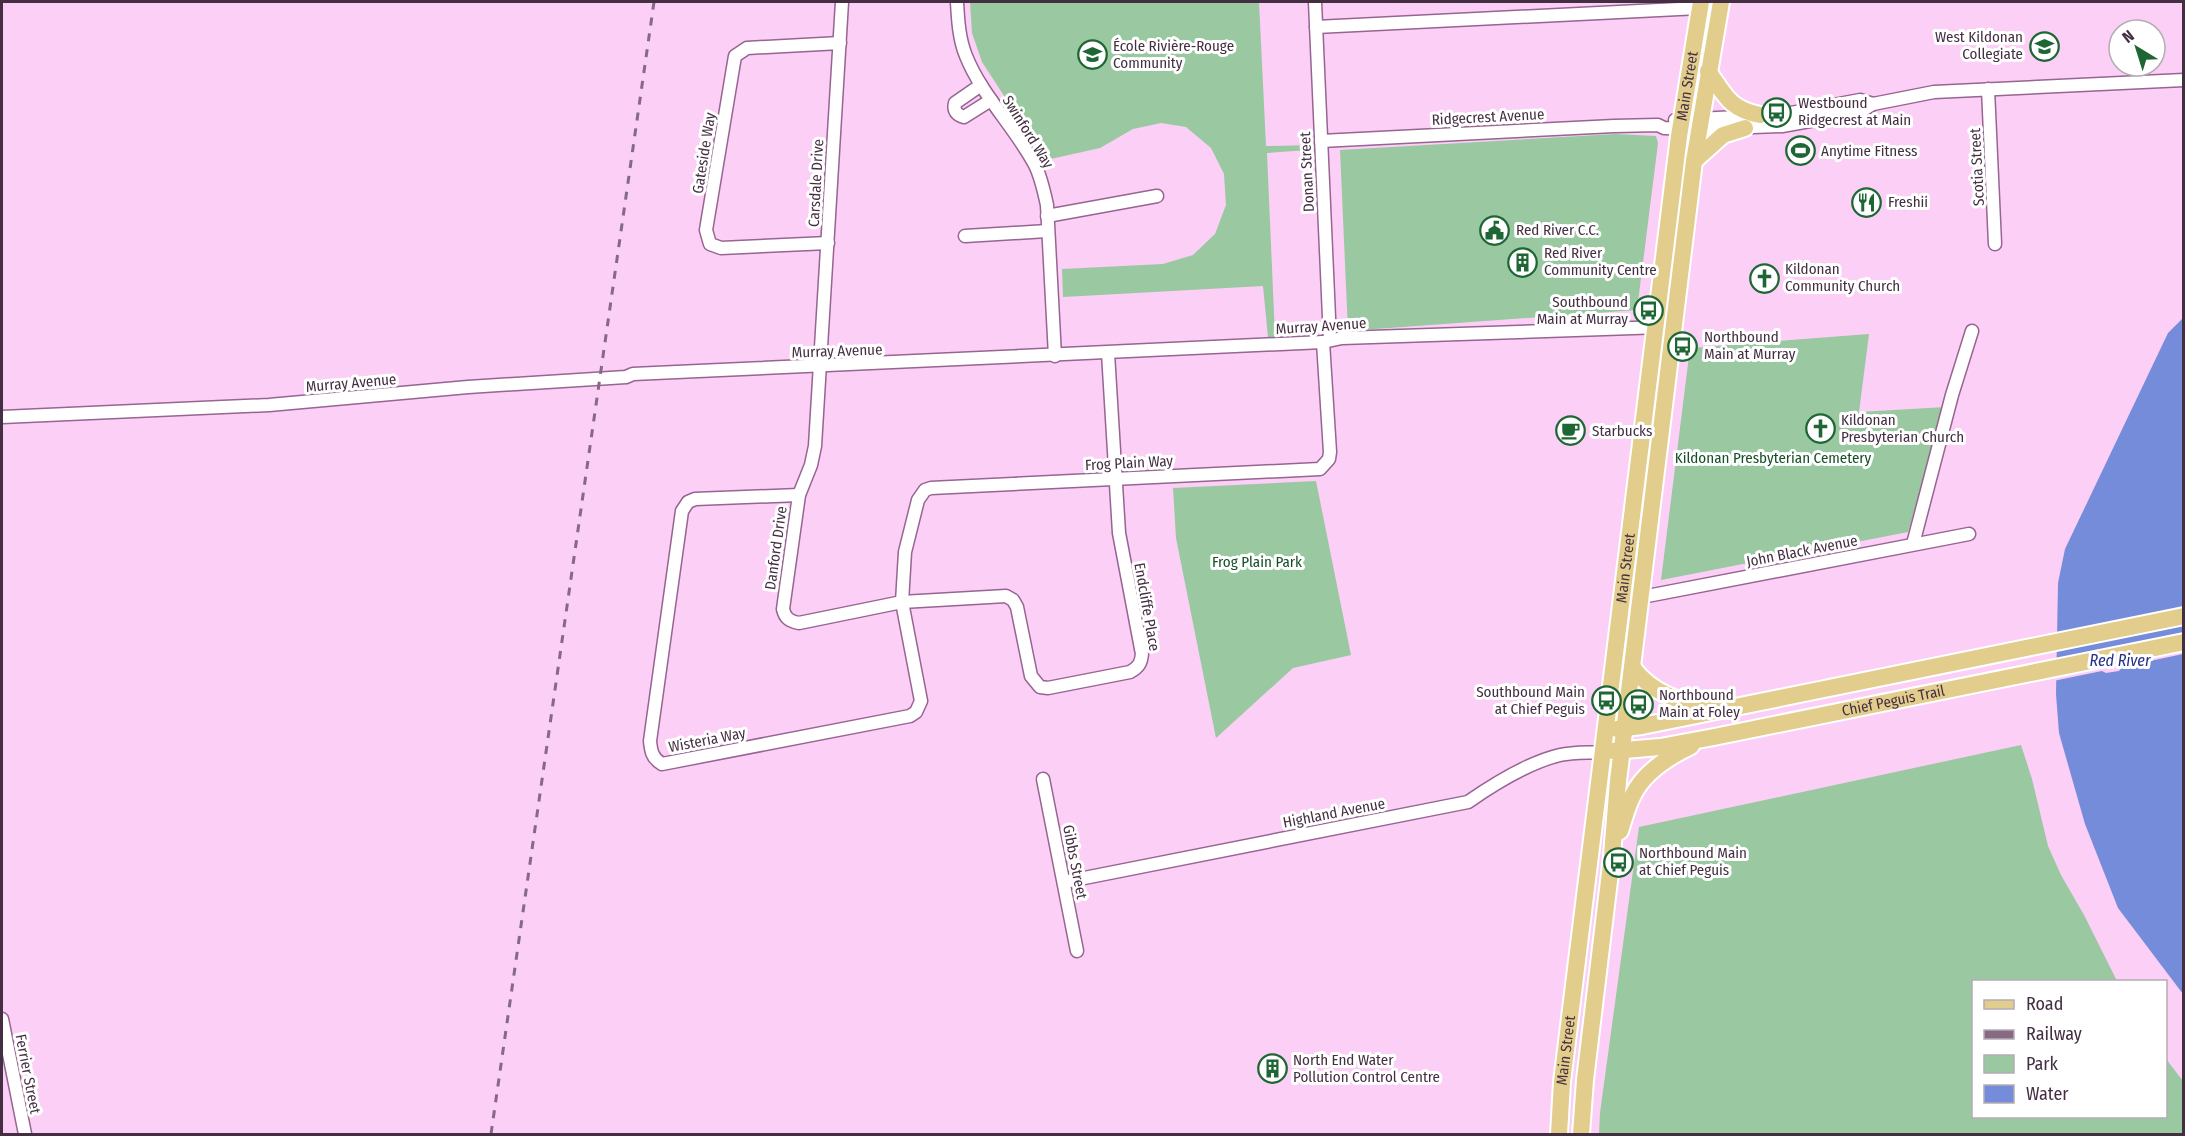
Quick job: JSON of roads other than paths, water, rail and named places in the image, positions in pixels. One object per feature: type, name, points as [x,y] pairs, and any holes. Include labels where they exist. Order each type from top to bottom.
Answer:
[{"type":"main road","name":"Main Street","points":[[1581,1134],[1622,750],[1694,161],[1720,2]]},
{"type":"main road","name":"Main Street","points":[[1559,1134],[1562,1082],[1654,327],[1680,124],[1700,5]]},
{"type":"main road","points":[[1708,71],[1732,105],[1743,112],[1760,116]]},
{"type":"main road","points":[[1694,161],[1723,135],[1732,130],[1745,128]]},
{"type":"main road","name":"Chief Peguis Trail","points":[[1605,730],[1720,710],[2184,616]]},
{"type":"main road","name":"Chief Peguis Trail","points":[[1602,752],[1660,747],[1714,737],[2184,642]]},
{"type":"main road","points":[[1633,668],[1645,682],[1664,694],[1686,703],[1720,710]]},
{"type":"main road","points":[[1612,856],[1627,808],[1635,790],[1644,779],[1677,753],[1714,737]]},
{"type":"street","name":"Carsdale Drive","points":[[821,366],[842,2]]},
{"type":"street","name":"Swinford Way","points":[[957,2],[961,41],[966,57],[981,85],[1036,167],[1041,182],[1047,216],[1055,356]]},
{"type":"street","name":"Donan Street","points":[[1315,2],[1327,341]]},
{"type":"street","points":[[1316,27],[1700,5]]},
{"type":"street","name":"Gateside Way","points":[[828,243],[721,248],[710,244],[706,230],[735,56],[747,48],[840,43]]},
{"type":"street","name":"Ridgecrest Avenue","points":[[1700,123],[1745,128],[1815,121],[1860,112],[1873,104],[1934,92],[2184,80]]},
{"type":"street","points":[[981,85],[955,104],[956,112],[964,117],[991,99]]},
{"type":"street","name":"Scotia Street","points":[[1988,88],[1995,244]]},
{"type":"street","name":"Ridgecrest Avenue","points":[[1321,141],[1658,125],[1665,121],[1680,124],[1700,123],[1780,115],[1860,100],[1873,104]]},
{"type":"street","points":[[1047,216],[1157,196]]},
{"type":"street","points":[[965,236],[1047,231]]},
{"type":"street","name":"Murray Avenue","points":[[2,417],[269,405],[468,387],[626,377],[633,374],[1055,356],[1327,341],[1342,338],[1674,327]]},
{"type":"street","points":[[1913,544],[1952,395],[1972,331]]},
{"type":"street","name":"Frog Plain Way","points":[[902,602],[905,552],[918,500],[925,490],[1320,469],[1329,459],[1330,452],[1327,341]]},
{"type":"street","name":"Endcliffe Place","points":[[902,602],[1000,596],[1013,600],[1017,607],[1031,676],[1040,687],[1048,688],[1130,672],[1141,663],[1142,654],[1119,533],[1108,353]]},
{"type":"street","name":"Danford Drive","points":[[821,366],[815,446],[808,472],[798,495],[784,616],[790,621],[799,623],[902,602]]},
{"type":"street","name":"Wisteria Way","points":[[798,495],[695,499],[685,505],[682,511],[650,741],[651,752],[655,760],[668,764],[909,716],[916,712],[921,701],[902,602]]},
{"type":"street","name":"John Black Avenue","points":[[1642,597],[1969,534]]},
{"type":"street","name":"Highland Avenue","points":[[1064,882],[1468,802],[1549,758],[1602,752]]},
{"type":"street","name":"Gibbs Street","points":[[1042,779],[1077,951]]},
{"type":"street","name":"Ferrier Street","points":[[2,1020],[25,1134]]},
{"type":"water","name":"Red River","points":[[2183,318],[2183,994],[2118,908],[2085,824],[2059,733],[2056,694],[2058,583],[2065,549],[2168,333]]},
{"type":"railway","points":[[491,1134],[654,2]]},
{"type":"place","name":"West Kildonan Collegiate","points":[[2044,46]]},
{"type":"place","name":"École Rivière-Rouge Community","points":[[1092,55]]},
{"type":"place","name":"Westbound Ridgecrest at Main","points":[[1777,112]]},
{"type":"place","name":"Anytime Fitness","points":[[1800,151]]},
{"type":"place","name":"Freshii","points":[[1867,202]]},
{"type":"place","name":"Red River C.C.","points":[[1495,230]]},
{"type":"place","name":"Red River Community Centre","points":[[1523,262]]},
{"type":"place","name":"Kildonan Community Church","points":[[1764,278]]},
{"type":"place","name":"Southbound Main at Murray","points":[[1649,311]]},
{"type":"place","name":"Northbound Main at Murray","points":[[1683,346]]},
{"type":"place","name":"Kildonan Presbyterian Church","points":[[1820,429]]},
{"type":"place","name":"Starbucks","points":[[1571,431]]},
{"type":"place","name":"Southbound Main at Chief Peguis","points":[[1606,701]]},
{"type":"place","name":"Northbound Main at Foley","points":[[1638,704]]},
{"type":"place","name":"Northbound Main at Chief Peguis","points":[[1618,862]]},
{"type":"place","name":"North End Water Pollution Control Centre","points":[[1272,1069]]},
{"type":"park label","name":"Kildonan Presbyterian Cemetery","points":[[1773,458]]},
{"type":"park label","name":"Frog Plain Park","points":[[1257,562]]}]
